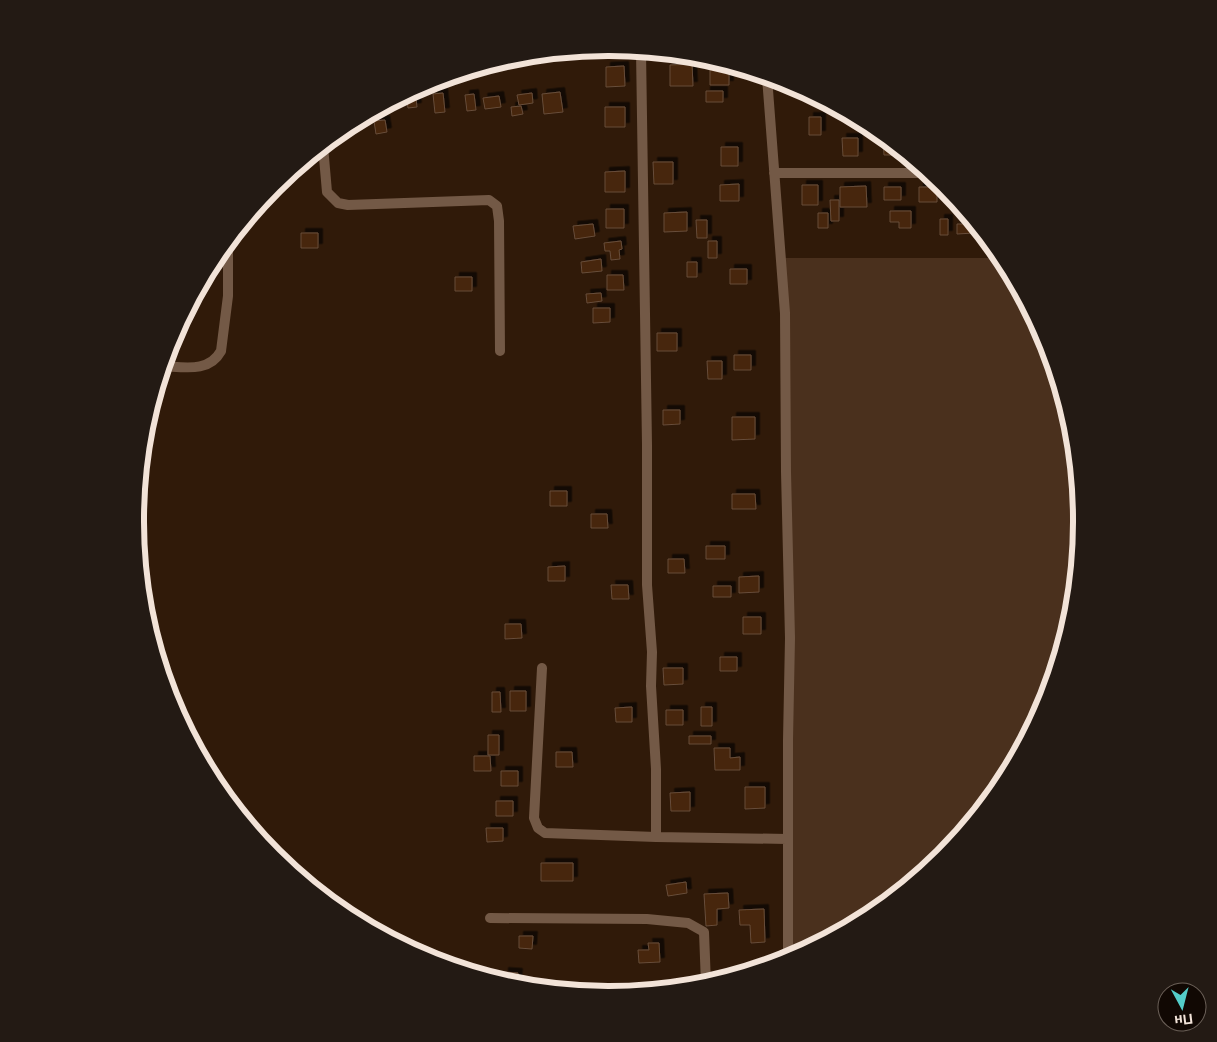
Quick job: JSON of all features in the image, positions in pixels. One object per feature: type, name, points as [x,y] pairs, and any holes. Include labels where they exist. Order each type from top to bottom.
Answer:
[{"type":"street","points":[[641,57],[647,444],[647,585],[652,652],[651,686],[656,769],[656,837]]},
{"type":"street","points":[[768,85],[785,313],[790,638],[788,949]]},
{"type":"street","points":[[324,154],[327,192],[338,203],[348,205],[489,200],[497,206],[499,221],[500,351]]},
{"type":"street","points":[[774,173],[916,173]]},
{"type":"street","points":[[170,366],[199,368],[210,364],[217,358],[220,351],[228,296],[228,255]]},
{"type":"street","points":[[542,668],[534,818],[538,828],[545,833],[788,839]]},
{"type":"street","points":[[490,918],[647,919],[688,923],[704,932],[706,975]]},
{"type":"shaded area","points":[[781,258],[991,258],[1011,289],[1038,343],[1057,401],[1069,460],[1073,521],[1072,551],[1064,612],[1049,670],[1025,727],[995,779],[977,804],[937,850],[891,890],[867,907],[814,938],[789,949]]},
{"type":"building","points":[[692,64],[693,86],[670,86],[670,65]]},
{"type":"building","points":[[624,66],[625,86],[606,87],[606,67]]},
{"type":"building","points":[[710,68],[729,72],[729,85],[710,85]]},
{"type":"building","points":[[706,91],[723,91],[723,102],[706,102]]},
{"type":"building","points":[[560,92],[563,112],[544,114],[542,94]]},
{"type":"building","points":[[443,93],[445,112],[435,113],[433,94]]},
{"type":"building","points":[[532,93],[533,103],[519,105],[517,95]]},
{"type":"building","points":[[474,94],[476,110],[467,111],[465,95]]},
{"type":"building","points":[[499,96],[501,107],[485,109],[483,98]]},
{"type":"building","points":[[416,98],[417,107],[408,108],[407,102]]},
{"type":"building","points":[[521,106],[523,114],[512,116],[511,107]]},
{"type":"building","points":[[605,107],[625,107],[625,127],[605,127]]},
{"type":"building","points":[[809,117],[821,117],[821,135],[809,135]]},
{"type":"building","points":[[385,120],[387,132],[376,134],[374,121]]},
{"type":"building","points":[[842,138],[858,138],[858,156],[843,156]]},
{"type":"building","points":[[721,147],[738,147],[738,166],[721,166]]},
{"type":"building","points":[[884,147],[895,155],[884,155]]},
{"type":"building","points":[[653,162],[673,162],[673,184],[654,184]]},
{"type":"building","points":[[625,171],[625,192],[605,192],[605,172]]},
{"type":"building","points":[[739,184],[739,201],[720,201],[720,185]]},
{"type":"building","points":[[802,185],[818,185],[818,205],[802,205]]},
{"type":"building","points":[[866,186],[867,207],[840,207],[840,187]]},
{"type":"building","points":[[884,187],[901,187],[901,200],[884,200]]},
{"type":"building","points":[[919,187],[932,187],[937,192],[937,202],[919,202]]},
{"type":"building","points":[[830,200],[839,200],[839,221],[831,221]]},
{"type":"building","points":[[606,209],[624,209],[624,228],[606,228]]},
{"type":"building","points":[[890,211],[911,211],[911,228],[899,228],[899,222],[890,222]]},
{"type":"building","points":[[687,212],[687,231],[664,232],[664,213]]},
{"type":"building","points":[[818,213],[828,213],[828,228],[818,228]]},
{"type":"building","points":[[940,219],[948,219],[948,235],[940,235]]},
{"type":"building","points":[[696,220],[707,220],[707,238],[697,238]]},
{"type":"building","points":[[593,224],[595,236],[575,239],[573,226]]},
{"type":"building","points":[[957,224],[965,224],[973,233],[957,234]]},
{"type":"building","points":[[301,233],[318,233],[318,248],[301,248]]},
{"type":"building","points":[[621,241],[620,259],[611,260],[610,251],[605,251],[604,243]]},
{"type":"building","points":[[708,241],[717,241],[717,258],[708,258]]},
{"type":"building","points":[[601,259],[602,271],[582,273],[581,262]]},
{"type":"building","points":[[687,262],[697,262],[697,277],[687,277]]},
{"type":"building","points":[[730,269],[747,269],[747,284],[730,284]]},
{"type":"building","points":[[607,275],[623,275],[624,290],[607,290]]},
{"type":"building","points":[[455,277],[472,277],[472,291],[455,291]]},
{"type":"building","points":[[601,293],[602,301],[587,303],[586,294]]},
{"type":"building","points":[[593,308],[610,308],[610,322],[593,323]]},
{"type":"building","points":[[657,333],[677,333],[677,351],[657,351]]},
{"type":"building","points":[[734,355],[751,355],[751,370],[734,370]]},
{"type":"building","points":[[707,361],[722,361],[722,379],[708,379]]},
{"type":"building","points":[[663,410],[680,410],[680,424],[663,425]]},
{"type":"building","points":[[732,417],[755,417],[755,439],[732,440]]},
{"type":"building","points":[[550,491],[567,491],[567,506],[550,506]]},
{"type":"building","points":[[732,494],[755,494],[756,509],[732,509]]},
{"type":"building","points":[[591,514],[607,514],[608,528],[591,528]]},
{"type":"building","points":[[706,546],[725,546],[725,559],[706,559]]},
{"type":"building","points":[[668,559],[684,559],[685,573],[668,573]]},
{"type":"building","points":[[565,566],[565,581],[548,581],[548,567]]},
{"type":"building","points":[[759,576],[759,592],[739,593],[739,577]]},
{"type":"building","points":[[611,585],[628,585],[629,599],[612,599]]},
{"type":"building","points":[[713,586],[731,586],[731,597],[713,597]]},
{"type":"building","points":[[743,617],[761,617],[761,634],[743,634]]},
{"type":"building","points":[[505,624],[521,624],[522,638],[505,639]]},
{"type":"building","points":[[720,657],[737,657],[737,671],[720,671]]},
{"type":"building","points":[[663,668],[683,668],[683,684],[664,685]]},
{"type":"building","points":[[510,691],[526,691],[526,711],[510,711]]},
{"type":"building","points":[[492,692],[500,692],[501,712],[492,712]]},
{"type":"building","points":[[632,707],[632,722],[616,722],[615,708]]},
{"type":"building","points":[[701,707],[712,707],[712,726],[701,726]]},
{"type":"building","points":[[666,710],[683,710],[683,725],[666,725]]},
{"type":"building","points":[[488,735],[499,735],[499,755],[488,755]]},
{"type":"building","points":[[689,736],[711,736],[711,744],[689,744]]},
{"type":"building","points":[[714,748],[730,748],[730,758],[740,757],[740,770],[715,770]]},
{"type":"building","points":[[556,752],[572,752],[573,767],[556,767]]},
{"type":"building","points":[[474,756],[490,756],[491,771],[474,771]]},
{"type":"building","points":[[501,771],[518,771],[518,786],[501,786]]},
{"type":"building","points":[[745,787],[765,787],[765,808],[745,809]]},
{"type":"building","points":[[690,792],[690,811],[671,811],[670,793]]},
{"type":"building","points":[[496,801],[513,801],[513,816],[496,816]]},
{"type":"building","points":[[486,828],[503,828],[503,841],[487,842]]},
{"type":"building","points":[[541,863],[573,863],[573,881],[541,881]]},
{"type":"building","points":[[686,882],[687,893],[668,896],[666,885]]},
{"type":"building","points":[[728,893],[729,908],[717,909],[717,925],[706,926],[704,894]]},
{"type":"building","points":[[764,909],[765,942],[751,943],[750,925],[740,925],[739,910]]},
{"type":"building","points":[[519,936],[533,936],[532,949],[519,948]]},
{"type":"building","points":[[648,943],[659,943],[660,962],[639,963],[638,950],[649,950]]},
{"type":"building","points":[[504,972],[518,973],[518,977],[504,974]]}]
